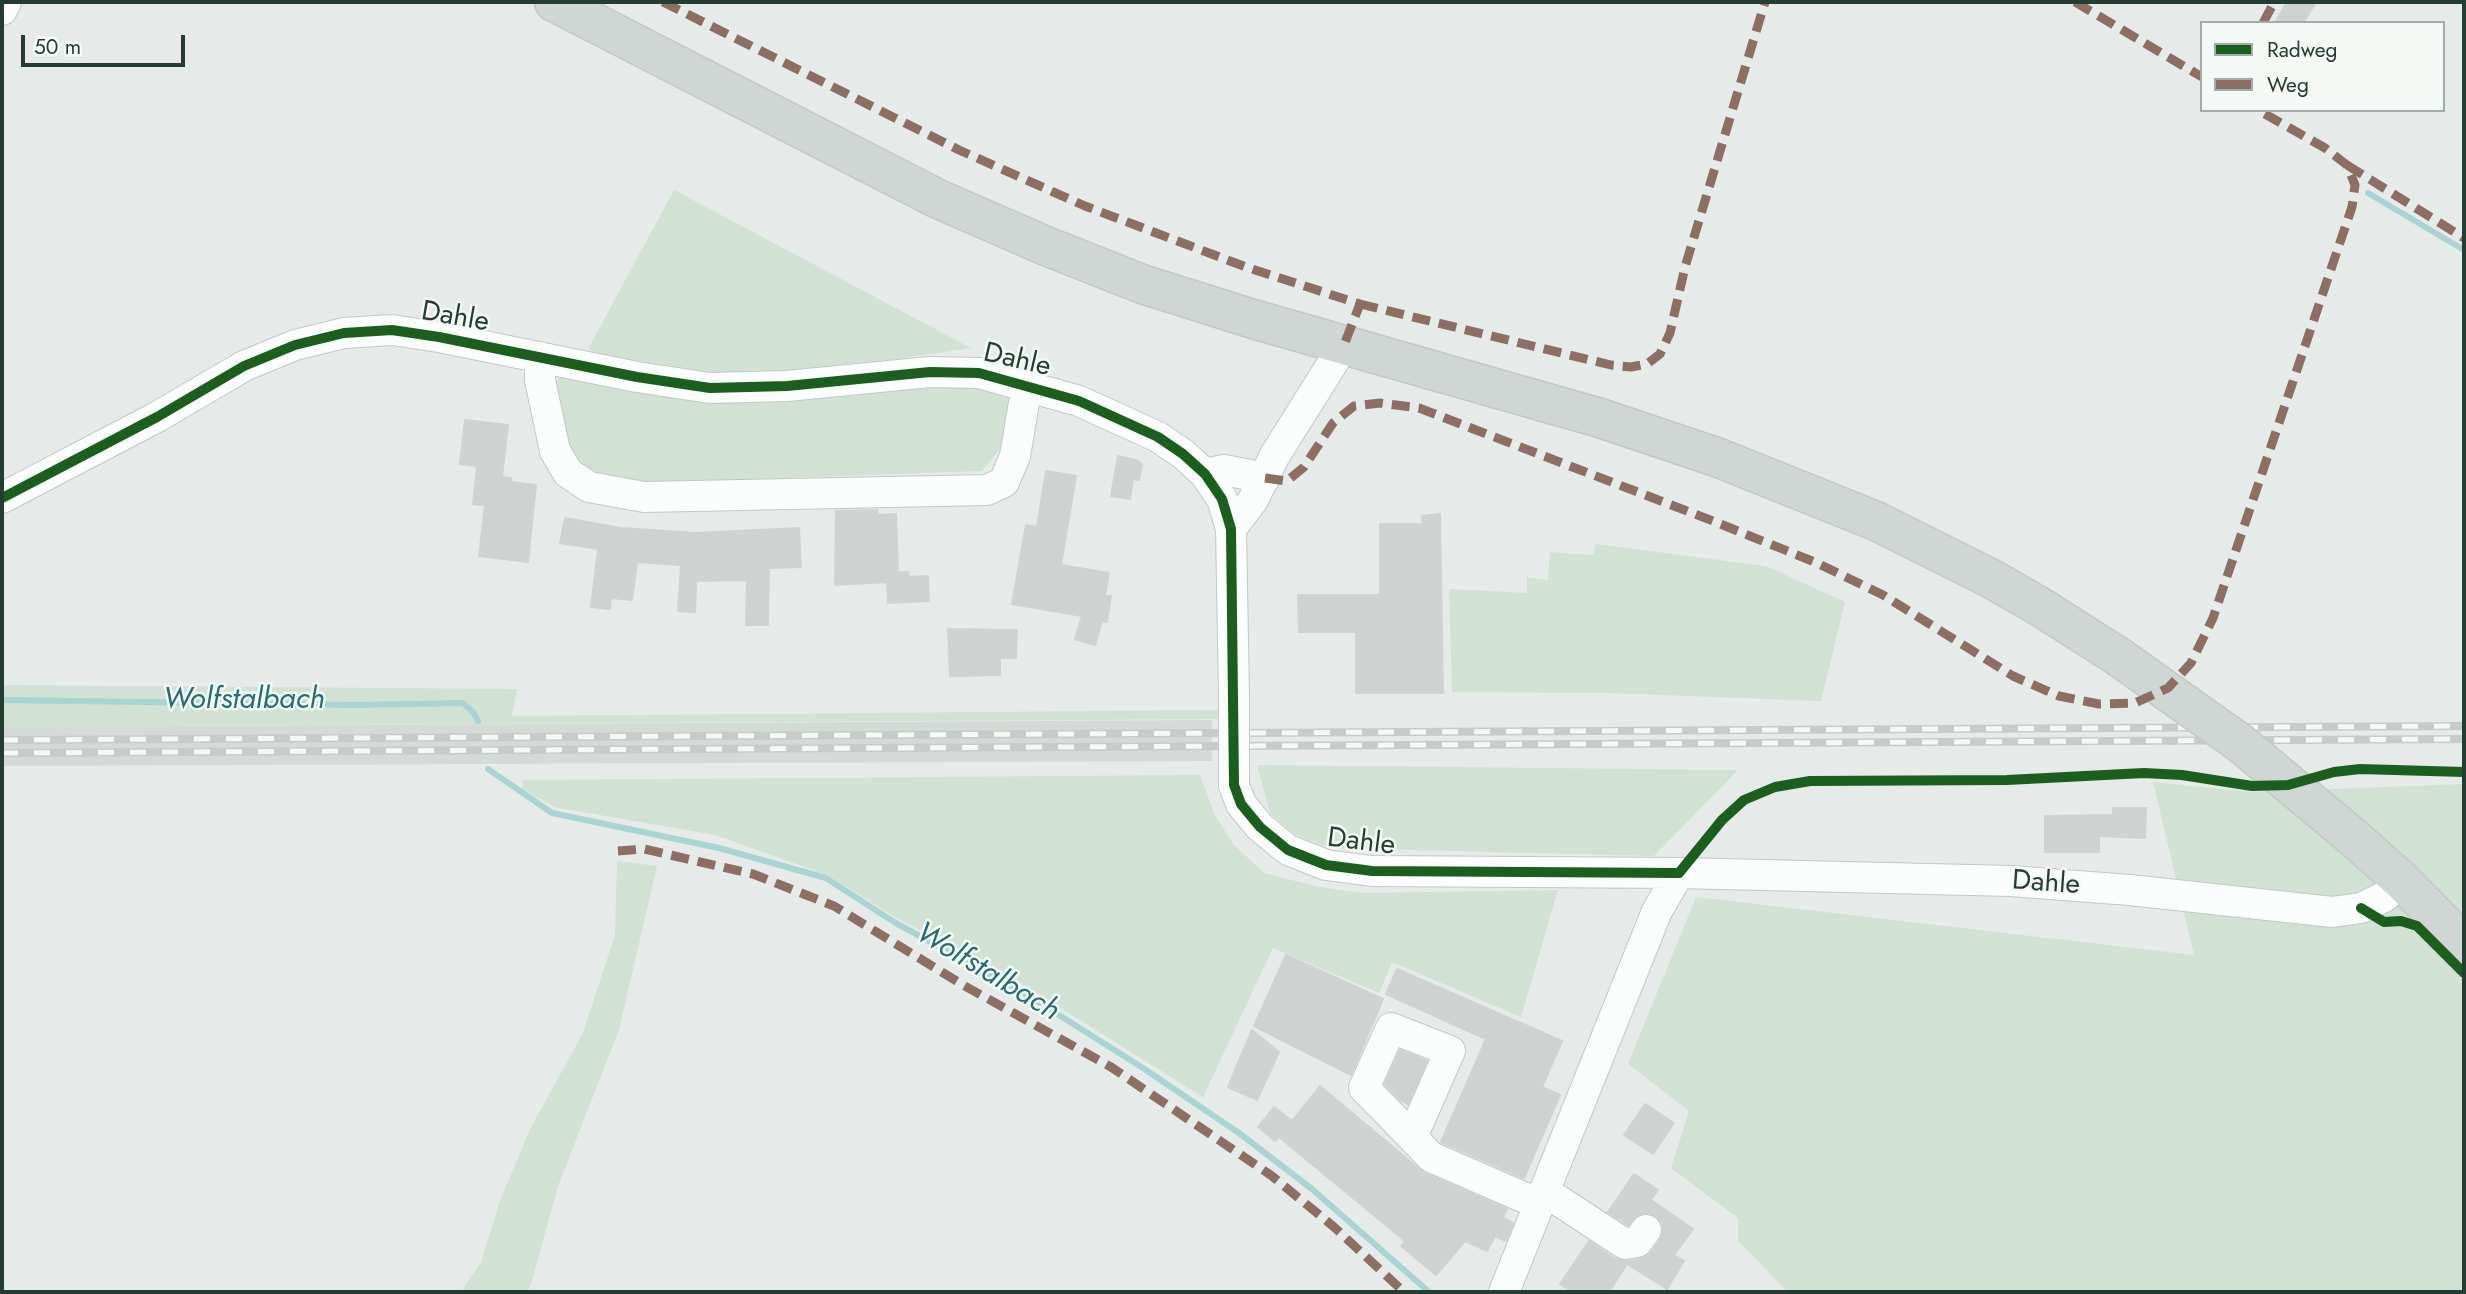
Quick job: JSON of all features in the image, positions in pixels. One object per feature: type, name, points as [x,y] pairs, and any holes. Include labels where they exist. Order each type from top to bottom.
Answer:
[{"type":"main road","points":[[554,2],[938,199],[1142,284],[1253,319],[1600,418],[1743,467],[1876,521],[1979,572],[2039,606],[2119,657],[2240,743],[2402,881],[2464,944]]},
{"type":"street","points":[[2,10],[6,2]]},
{"type":"street","name":"Dahle","points":[[2,498],[157,417],[244,366],[295,345],[344,332],[392,330],[637,377],[710,388],[787,386],[930,372],[979,373],[1079,401],[1158,437],[1206,474],[1222,499],[1231,529],[1234,785],[1241,804],[1260,827],[1288,850],[1326,865],[1371,871],[1679,873],[2011,881],[2130,890],[2332,912],[2361,908],[2384,898],[2402,881]]},
{"type":"street","points":[[1231,529],[1253,500],[1275,455],[1344,345]]},
{"type":"street","name":"Dahle","points":[[540,357],[540,380],[555,452],[568,473],[589,487],[644,497],[987,490],[1004,482],[1015,456],[1027,385]]},
{"type":"street","points":[[1206,474],[1224,470],[1265,478]]},
{"type":"street","points":[[1504,1292],[1657,911],[1679,873]]},
{"type":"street","points":[[1412,1137],[1431,1157],[1542,1198],[1625,1244],[1637,1242],[1646,1230]]},
{"type":"shaded area","points":[[1212,720],[1212,761],[2,766],[2,727]]},
{"type":"green space","points":[[674,190],[971,348],[788,375],[647,370],[588,349]]},
{"type":"green space","points":[[563,374],[979,384],[1009,398],[1002,447],[982,471],[646,483],[590,477],[567,452],[553,384]]},
{"type":"green space","points":[[1595,544],[1766,566],[1845,602],[1821,701],[1607,693],[1452,692],[1449,589],[1527,593],[1527,577],[1548,580],[1550,552],[1594,555]]},
{"type":"green space","points":[[2,685],[517,689],[512,716],[1222,710],[1222,719],[2,727]]},
{"type":"green space","points":[[1257,765],[1738,770],[1654,856],[1331,848],[1293,834],[1270,813]]},
{"type":"green space","points":[[1200,775],[1214,813],[1233,844],[1264,873],[1319,887],[1364,893],[1558,890],[1521,1017],[1392,962],[1379,993],[1273,948],[1203,1097],[1027,987],[897,918],[827,875],[715,835],[554,807],[523,789],[522,780]]},
{"type":"green space","points":[[2153,782],[2251,792],[2464,784],[2464,1292],[1788,1292],[1738,1241],[1738,1218],[1671,1168],[1689,1111],[1628,1064],[1696,897],[2194,955]]},
{"type":"green space","points":[[617,861],[657,866],[619,1030],[558,1186],[532,1281],[527,1292],[461,1292],[481,1262],[500,1201],[530,1129],[583,1033],[615,935]]},
{"type":"building","points":[[2287,2],[2316,2],[2304,21],[2276,21]]},
{"type":"building","points":[[465,420],[508,425],[502,477],[511,478],[511,482],[536,485],[528,562],[479,556],[485,505],[473,504],[477,466],[460,464]]},
{"type":"building","points":[[1118,456],[1142,464],[1139,480],[1133,479],[1130,499],[1111,496]]},
{"type":"building","points":[[1046,471],[1076,476],[1061,565],[1109,573],[1105,596],[1111,596],[1107,622],[1102,621],[1095,645],[1075,639],[1082,616],[1012,604],[1026,525],[1037,527]]},
{"type":"building","points":[[877,510],[878,515],[896,514],[898,572],[908,572],[909,577],[928,576],[929,601],[888,603],[887,582],[835,585],[836,511]]},
{"type":"building","points":[[1440,514],[1443,693],[1356,693],[1356,632],[1299,632],[1298,595],[1380,595],[1380,524],[1423,524],[1422,516]]},
{"type":"building","points":[[565,518],[621,528],[695,533],[799,528],[801,567],[769,568],[768,625],[746,625],[747,580],[696,581],[695,612],[678,611],[681,565],[637,562],[632,600],[611,598],[610,609],[591,607],[598,549],[560,543]]},
{"type":"building","points":[[948,629],[1017,630],[1016,658],[1000,658],[1000,675],[950,676]]},
{"type":"building","points":[[2113,808],[2146,808],[2145,838],[2099,836],[2099,852],[2045,852],[2045,816],[2113,815]]},
{"type":"building","points":[[1286,955],[1383,999],[1351,1075],[1254,1026]]},
{"type":"building","points":[[1397,969],[1562,1041],[1542,1087],[1560,1095],[1524,1178],[1441,1142],[1486,1039],[1386,994]]},
{"type":"building","points":[[1252,1030],[1279,1052],[1257,1100],[1228,1087]]},
{"type":"building","points":[[1400,1050],[1427,1061],[1408,1104],[1400,1100],[1385,1084]]},
{"type":"building","points":[[1320,1086],[1424,1173],[1507,1209],[1503,1218],[1513,1223],[1506,1241],[1495,1236],[1487,1251],[1465,1241],[1436,1275],[1401,1246],[1405,1241],[1279,1137],[1275,1141],[1258,1127],[1274,1107],[1292,1121]]},
{"type":"building","points":[[1645,1104],[1674,1123],[1653,1154],[1624,1135]]},
{"type":"building","points":[[1634,1174],[1658,1190],[1651,1200],[1693,1229],[1674,1255],[1684,1261],[1667,1289],[1627,1264],[1609,1292],[1572,1292],[1560,1284],[1589,1241],[1615,1259],[1628,1261],[1640,1259],[1650,1253],[1660,1240],[1662,1224],[1656,1216],[1640,1214],[1628,1225],[1608,1212]]},
{"type":"waterway","points":[[2368,193],[2464,250]]},
{"type":"waterway","name":"Wolfstalbach","points":[[2,700],[357,705],[463,703],[478,721]]},
{"type":"waterway","name":"Wolfstalbach","points":[[488,769],[552,813],[719,848],[826,878],[894,922],[1024,993],[1239,1133],[1312,1189],[1429,1292]]},
{"type":"railway","points":[[2,740],[2464,726]]},
{"type":"railway","points":[[2,753],[2464,739]]},
{"type":"marked path","points":[[663,2],[959,150],[1085,206],[1246,267],[1360,304],[1344,345]]},
{"type":"marked path","points":[[1360,304],[1611,365],[1631,367],[1647,364],[1660,354],[1670,333],[1685,267],[1765,2]]},
{"type":"marked path","points":[[2075,2],[2200,76]]},
{"type":"marked path","points":[[2264,21],[2272,6],[2271,2]]},
{"type":"marked path","points":[[1265,478],[1287,481],[1304,467],[1333,423],[1354,406],[1380,403],[1419,408],[1817,563],[1883,595],[2013,676],[2059,696],[2099,704],[2135,703],[2168,688],[2191,663],[2213,618],[2352,207],[2355,185],[2347,165],[2325,148],[2262,112]]},
{"type":"marked path","points":[[2347,165],[2464,238]]},
{"type":"marked path","points":[[618,851],[644,849],[753,874],[834,906],[963,985],[1111,1067],[1272,1176],[1334,1227],[1404,1292]]},
{"type":"cycle path","points":[[2,498],[157,417],[244,366],[295,345],[344,333],[392,330],[439,337],[637,377],[710,388],[787,386],[930,372],[979,373],[1079,401],[1158,437],[1183,454],[1205,474],[1222,499],[1231,529],[1234,785],[1241,804],[1260,827],[1288,850],[1326,865],[1372,871],[1679,873],[1722,820],[1744,800],[1775,787],[1810,781],[2007,780],[2144,773],[2182,775],[2252,786],[2288,785],[2334,772],[2360,769],[2464,772]]},
{"type":"cycle path","points":[[2361,908],[2384,922],[2401,921],[2417,926],[2464,973]]}]
